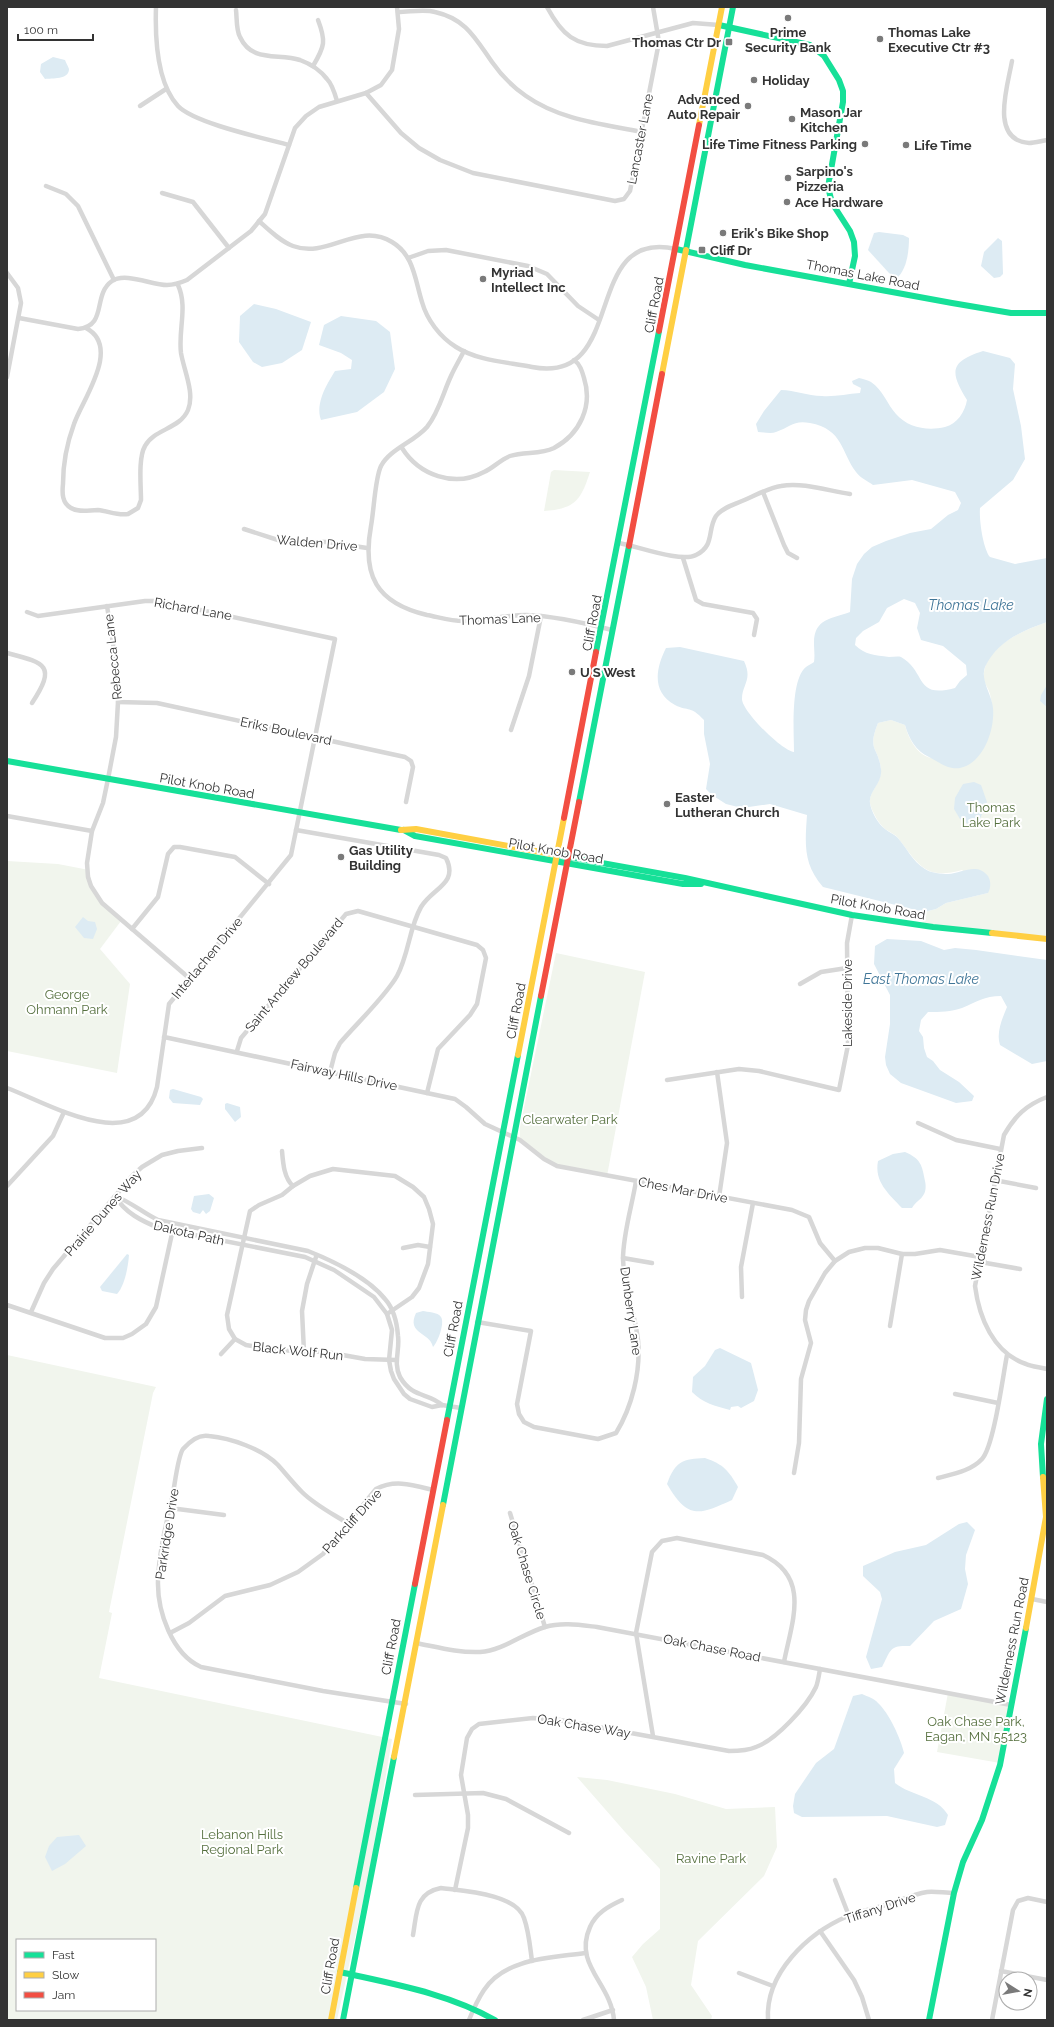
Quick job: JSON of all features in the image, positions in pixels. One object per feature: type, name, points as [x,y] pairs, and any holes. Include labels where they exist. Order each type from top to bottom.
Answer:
[{"type":"main road","name":"Cliff Road","points":[[331,2020],[449,1406],[603,627],[722,7]]},
{"type":"main road","name":"Cliff Road","points":[[343,2020],[406,1704],[416,1643],[477,1322],[733,7]]},
{"type":"main road","points":[[719,25],[810,45],[824,56],[839,80],[843,91],[843,102],[828,187],[832,202],[850,231],[854,242],[855,256],[850,284]]},
{"type":"main road","name":"Thomas Lake Road","points":[[676,249],[850,284],[1011,313],[1047,313]]},
{"type":"main road","name":"Pilot Knob Road","points":[[7,761],[299,813],[404,830],[416,829],[568,855],[685,878],[852,915],[933,928],[1047,939]]},
{"type":"main road","name":"Pilot Knob Road","points":[[404,830],[415,836],[567,864],[683,884],[707,884]]},
{"type":"main road","name":"Wilderness Run Road","points":[[929,2020],[954,1894],[963,1862],[982,1820],[993,1790],[1032,1599],[1046,1517],[1041,1444],[1047,1399]]},
{"type":"main road","points":[[340,1972],[434,1993],[474,2008],[495,2020]]},
{"type":"street","points":[[156,7],[160,66],[166,89],[178,107],[197,119],[289,145]]},
{"type":"street","points":[[547,7],[556,23],[566,34],[578,42],[592,46],[607,46],[693,23],[719,25]]},
{"type":"street","name":"Lancaster Lane","points":[[366,93],[401,133],[419,148],[440,160],[473,173],[615,201],[624,199],[630,191],[659,42],[653,7]]},
{"type":"street","points":[[86,328],[96,319],[103,290],[114,280],[125,278],[166,285],[178,284],[187,280],[251,231],[265,214],[295,128],[306,116],[319,107],[366,93],[381,85],[392,70],[399,29],[398,9],[433,11],[459,21],[475,35],[492,63],[507,80],[526,96],[546,108],[574,118],[642,132]]},
{"type":"street","points":[[236,10],[239,36],[251,51],[264,57],[298,60],[313,66],[329,80],[338,101]]},
{"type":"street","points":[[313,66],[324,43],[323,34],[318,20]]},
{"type":"street","points":[[1012,61],[1003,114],[1004,124],[1009,133],[1018,140],[1029,143],[1047,140]]},
{"type":"street","points":[[140,106],[166,89]]},
{"type":"street","points":[[46,186],[66,194],[78,206],[114,280]]},
{"type":"street","points":[[162,193],[193,202],[230,248]]},
{"type":"street","points":[[259,221],[283,241],[294,247],[314,249],[355,236],[370,235],[380,236],[394,243],[408,258],[413,267],[422,303],[432,323],[444,337],[464,351],[483,358],[539,368],[558,367],[574,360],[585,351],[600,320],[620,268],[626,260],[640,250],[647,248],[661,247],[676,249]]},
{"type":"street","points":[[408,258],[428,251],[446,250],[528,266],[547,274],[578,306],[600,320]]},
{"type":"street","points":[[7,274],[13,279],[18,288],[21,303],[7,377]]},
{"type":"street","points":[[19,318],[78,329],[86,328],[92,331],[98,344],[100,363],[94,382],[81,406],[69,439],[64,467],[63,495],[66,504],[78,511],[100,511],[124,515],[132,513],[139,506],[141,500],[144,447],[151,438],[183,418],[188,409],[190,399],[181,352],[183,300],[178,284]]},
{"type":"street","name":"Thomas Lane","points":[[464,351],[451,376],[434,418],[422,432],[384,461],[378,472],[375,502],[367,548],[369,568],[378,586],[391,600],[408,610],[462,621],[523,615],[541,616],[603,627],[612,630]]},
{"type":"street","points":[[402,448],[412,462],[426,471],[439,477],[455,479],[467,478],[484,472],[510,456],[538,453],[554,448],[574,433],[582,419],[586,407],[586,382],[580,366],[574,360]]},
{"type":"street","points":[[619,542],[683,558],[696,555],[706,547],[711,538],[715,518],[720,511],[763,492],[779,486],[792,484],[850,494]]},
{"type":"street","points":[[763,492],[788,553],[797,558]]},
{"type":"street","name":"Walden Drive","points":[[244,529],[281,541],[328,542],[367,548]]},
{"type":"street","points":[[683,558],[696,600],[703,604],[753,613],[757,619],[754,635]]},
{"type":"street","name":"Richard Lane","points":[[27,612],[38,616],[145,601],[165,602],[335,638]]},
{"type":"street","name":"Rebecca Lane","points":[[107,606],[117,669],[118,702],[116,737],[108,779],[103,803],[92,831],[87,863],[91,886],[102,903],[189,978]]},
{"type":"street","points":[[511,730],[529,676],[541,616]]},
{"type":"street","name":"Interlachen Drive","points":[[7,1088],[80,1118],[109,1122],[127,1122],[140,1116],[149,1108],[154,1099],[169,1004],[189,978],[269,884],[291,855],[335,638]]},
{"type":"street","points":[[7,654],[37,661],[42,665],[45,674],[43,686],[32,703]]},
{"type":"street","name":"Eriks Boulevard","points":[[118,702],[157,703],[405,757],[411,761],[413,767],[406,802]]},
{"type":"street","points":[[7,816],[92,831]]},
{"type":"street","points":[[296,830],[439,855],[446,858],[449,865],[450,875],[422,906],[412,927],[397,976],[340,1043],[335,1053],[330,1072]]},
{"type":"street","points":[[132,929],[158,897],[168,854],[174,847],[235,857],[269,884]]},
{"type":"street","name":"Saint Andrew Boulevard","points":[[237,1051],[241,1038],[346,914],[358,911],[477,945],[483,950],[486,958],[477,1004],[470,1015],[438,1049],[427,1093]]},
{"type":"street","name":"Lakeside Drive","points":[[717,1072],[739,1069],[758,1071],[839,1090],[848,1045],[847,943],[852,915]]},
{"type":"street","points":[[800,984],[821,972],[847,968]]},
{"type":"street","name":"Fairway Hills Drive","points":[[164,1037],[237,1051],[455,1099],[485,1124],[514,1138]]},
{"type":"street","points":[[667,1080],[717,1072],[727,1143],[719,1197]]},
{"type":"street","name":"Wilderness Run Drive","points":[[1047,1097],[1034,1102],[1022,1110],[1011,1122],[1004,1135],[994,1180],[975,1286],[978,1306],[992,1338],[1007,1355],[1026,1364],[1047,1369]]},
{"type":"street","points":[[7,1186],[53,1136],[64,1112]]},
{"type":"street","points":[[918,1124],[956,1140],[1000,1149]]},
{"type":"street","name":"Ches Mar Drive","points":[[514,1138],[524,1143],[544,1159],[557,1166],[792,1210],[809,1217],[820,1243],[835,1261]]},
{"type":"street","name":"Prairie Dunes Way","points":[[31,1312],[44,1283],[53,1269],[133,1175],[162,1155],[202,1148]]},
{"type":"street","points":[[282,1151],[285,1174],[293,1186]]},
{"type":"street","name":"Black Wolf Run","points":[[387,1314],[412,1297],[419,1288],[428,1264],[433,1224],[424,1197],[413,1187],[395,1176],[333,1169],[310,1176],[293,1186],[282,1195],[259,1204],[250,1211],[227,1315],[229,1329],[235,1339],[240,1343],[260,1348],[340,1354],[371,1360],[396,1360]]},
{"type":"street","points":[[994,1180],[1036,1188]]},
{"type":"street","name":"Dunberry Lane","points":[[477,1322],[531,1331],[517,1404],[519,1414],[524,1422],[534,1427],[598,1439],[616,1433],[634,1387],[638,1364],[638,1340],[625,1279],[623,1258],[636,1181]]},
{"type":"street","name":"Dakota Path","points":[[115,1196],[125,1200],[145,1214],[174,1224],[244,1238],[317,1255],[331,1260],[373,1288],[385,1299],[392,1310],[397,1324],[399,1339],[396,1360],[399,1376],[406,1386],[415,1394],[436,1399],[442,1405]]},
{"type":"street","name":"Dakota Path","points":[[115,1196],[120,1205],[137,1218],[159,1228],[315,1260],[334,1270],[369,1293],[380,1303],[387,1314],[392,1330],[389,1360],[394,1379],[404,1394],[420,1404],[432,1407],[442,1405],[461,1408]]},
{"type":"street","points":[[742,1297],[741,1267],[753,1203]]},
{"type":"street","points":[[7,1305],[105,1338],[123,1338],[132,1334],[146,1324],[156,1307],[174,1224]]},
{"type":"street","points":[[403,1248],[418,1245],[430,1247]]},
{"type":"street","points":[[794,1473],[799,1443],[801,1380],[810,1343],[806,1320],[806,1310],[819,1284],[835,1261],[849,1252],[865,1248],[878,1248],[902,1254],[915,1254],[940,1250],[980,1257],[986,1263],[1020,1269]]},
{"type":"street","points":[[890,1326],[902,1254]]},
{"type":"street","points":[[304,1352],[302,1311],[307,1284],[317,1255]]},
{"type":"street","points":[[623,1258],[652,1263]]},
{"type":"street","points":[[221,1354],[235,1339]]},
{"type":"street","points":[[938,1478],[969,1469],[982,1458],[990,1444],[1007,1355]]},
{"type":"street","points":[[955,1394],[998,1403]]},
{"type":"street","name":"Parkridge Drive","points":[[347,1523],[303,1493],[277,1464],[265,1454],[249,1446],[209,1436],[194,1439],[182,1450],[170,1508],[158,1581],[161,1605],[170,1633],[178,1650],[191,1662],[202,1667],[323,1692],[406,1704]]},
{"type":"street","name":"Parkcliff Drive","points":[[170,1633],[189,1624],[225,1596],[270,1585],[298,1572],[323,1554],[347,1523],[376,1490],[386,1484],[396,1482],[434,1490]]},
{"type":"street","points":[[170,1508],[224,1516]]},
{"type":"street","name":"Oak Chase Circle","points":[[510,1513],[545,1627]]},
{"type":"street","points":[[653,1736],[636,1633],[652,1552],[662,1541],[677,1538],[763,1555],[775,1560],[784,1568],[793,1582],[796,1598],[784,1662]]},
{"type":"street","points":[[1032,1599],[1047,1602]]},
{"type":"street","name":"Oak Chase Road","points":[[416,1643],[458,1651],[480,1652],[504,1646],[545,1627],[569,1624],[636,1633],[1011,1705]]},
{"type":"street","name":"Oak Chase Way","points":[[455,1890],[468,1828],[461,1776],[467,1738],[472,1729],[479,1724],[532,1718],[560,1720],[653,1736],[729,1752],[743,1751],[758,1747],[777,1735],[808,1700],[816,1686],[820,1669]]},
{"type":"street","points":[[415,1794],[483,1793],[506,1799],[569,1833]]},
{"type":"street","points":[[836,1880],[849,1916]]},
{"type":"street","points":[[413,1935],[418,1905],[423,1895],[432,1889],[441,1888],[504,1899],[517,1906],[524,1918],[532,1961]]},
{"type":"street","name":"Tiffany Drive","points":[[768,2020],[767,2009],[773,1986],[786,1964],[820,1931],[849,1916],[926,1892],[954,1894]]},
{"type":"street","points":[[1001,1971],[1013,1910],[1018,1901],[1028,1898],[1047,1902]]},
{"type":"street","points":[[614,2020],[614,2010],[606,1991],[590,1967],[585,1953],[586,1936],[593,1920],[608,1906],[622,1900]]},
{"type":"street","points":[[820,1931],[854,1980],[869,2020]]},
{"type":"street","points":[[468,2020],[485,1989],[497,1977],[512,1967],[532,1961],[585,1953]]},
{"type":"street","points":[[739,1973],[773,1986]]},
{"type":"street","points":[[992,2020],[998,1987]]},
{"type":"street","points":[[584,2020],[614,2010]]},
{"type":"green space","points":[[554,470],[590,472],[580,496],[575,501],[563,508],[544,511],[551,472]]},
{"type":"green space","name":"Thomas Lake Park","points":[[1047,622],[1047,939],[922,926],[924,912],[936,909],[946,903],[988,893],[962,870],[949,873],[939,873],[923,868],[897,837],[885,829],[878,821],[871,806],[870,799],[881,774],[880,762],[873,744],[878,723],[891,720],[905,725],[908,735],[917,750],[931,758],[949,756],[984,747],[989,734],[992,715],[990,694],[984,680],[985,668],[989,658],[1005,642],[1026,630]]},
{"type":"green space","name":"George Ohmann Park","points":[[7,861],[58,864],[89,870],[93,890],[121,921],[100,949],[130,984],[117,1073],[7,1051]]},
{"type":"green space","name":"Clearwater Park","points":[[556,953],[645,972],[607,1176],[557,1166],[520,1140],[520,1127]]},
{"type":"green space","name":"Lebanon Hills Regional Park","points":[[7,1355],[156,1387],[153,1393],[109,1612],[112,1613],[99,1678],[392,1739],[370,1869],[337,2020],[7,2020]]},
{"type":"green space","name":"Oak Chase Park, Eagan, MN 55123","points":[[948,1693],[1011,1705],[1000,1763],[937,1752]]},
{"type":"green space","name":"Ravine Park","points":[[577,1777],[607,1780],[675,1794],[726,1809],[775,1807],[777,1847],[764,1876],[698,1941],[691,1985],[712,2016],[711,2020],[653,2020],[646,1987],[632,1957],[643,1944],[660,1929],[660,1869],[625,1832]]},
{"type":"water","points":[[53,57],[65,60],[69,69],[68,73],[60,78],[45,79],[40,72],[41,64]]},
{"type":"water","points":[[879,232],[903,235],[909,238],[908,254],[905,265],[897,278],[889,273],[868,250],[874,233]]},
{"type":"water","points":[[998,238],[1002,241],[1003,274],[1000,277],[994,278],[981,266],[984,252]]},
{"type":"water","points":[[254,304],[276,309],[311,322],[302,350],[282,363],[262,367],[253,362],[239,342],[240,316]]},
{"type":"water","points":[[341,316],[376,321],[390,332],[395,369],[384,392],[357,412],[321,420],[321,400],[325,388],[332,376],[335,371],[351,369],[352,360],[341,353],[319,345],[324,325]]},
{"type":"water","name":"Thomas Lake","points":[[983,351],[1010,358],[1015,364],[1013,389],[1021,426],[1025,459],[1013,480],[980,508],[983,541],[990,557],[1015,564],[1047,558],[1047,622],[1028,629],[1011,638],[996,650],[985,667],[984,677],[993,708],[992,726],[990,735],[982,752],[968,765],[960,768],[952,768],[944,765],[924,754],[917,748],[911,740],[905,725],[891,720],[878,723],[873,744],[880,762],[881,774],[870,799],[872,810],[877,821],[882,827],[897,837],[920,866],[927,870],[936,873],[948,874],[974,869],[984,872],[990,880],[988,893],[946,903],[936,909],[924,912],[823,887],[812,870],[807,853],[807,815],[770,804],[742,808],[726,804],[712,795],[706,789],[710,764],[704,734],[704,720],[696,712],[675,705],[667,700],[659,687],[658,671],[666,648],[680,647],[744,661],[747,677],[742,694],[744,705],[755,721],[772,738],[788,750],[794,752],[794,707],[797,683],[806,667],[814,662],[814,643],[817,629],[825,621],[850,612],[852,579],[857,564],[864,554],[872,547],[910,533],[931,529],[948,515],[958,510],[961,503],[955,492],[912,480],[873,485],[858,474],[840,442],[829,430],[821,426],[800,422],[770,433],[758,432],[756,424],[764,411],[781,390],[827,396],[860,393],[861,388],[853,384],[852,381],[859,378],[875,385],[896,414],[906,422],[919,427],[932,429],[945,427],[957,420],[964,409],[967,400],[958,382],[956,369],[964,359]],"holes":[[[904,599],[915,603],[920,613],[917,628],[921,640],[943,646],[966,665],[967,675],[955,688],[933,690],[922,682],[915,670],[901,657],[870,654],[855,645],[856,638],[863,631],[879,622],[887,608]]]},
{"type":"water","points":[[1047,685],[1047,707],[1040,701],[1041,695]]},
{"type":"water","points":[[974,782],[981,785],[987,802],[978,824],[973,827],[960,819],[954,809],[955,798],[963,784]]},
{"type":"water","points":[[83,917],[88,921],[95,922],[97,929],[93,939],[84,938],[75,927]]},
{"type":"water","name":"East Thomas Lake","points":[[887,939],[921,941],[944,950],[955,948],[976,950],[1047,960],[1047,1061],[1032,1064],[1000,1045],[999,1031],[1007,1007],[1001,996],[990,997],[958,1009],[945,1012],[928,1012],[921,1020],[919,1031],[923,1037],[927,1057],[933,1061],[940,1070],[959,1082],[974,1096],[972,1101],[956,1103],[901,1083],[890,1074],[886,1065],[885,1057],[890,1024],[890,995],[874,964],[875,946]]},
{"type":"water","points":[[173,1089],[201,1097],[203,1099],[200,1105],[173,1103],[169,1098],[170,1090]]},
{"type":"water","points":[[227,1103],[240,1107],[241,1117],[235,1122],[225,1109],[225,1104]]},
{"type":"water","points":[[905,1152],[914,1157],[920,1163],[926,1184],[924,1194],[912,1208],[902,1208],[888,1193],[880,1181],[877,1168],[878,1161],[893,1154]]},
{"type":"water","points":[[209,1194],[214,1198],[210,1211],[206,1214],[203,1210],[200,1214],[193,1212],[191,1209],[194,1196]]},
{"type":"water","points":[[127,1254],[129,1255],[127,1270],[120,1290],[117,1294],[102,1291],[100,1287]]},
{"type":"water","points":[[423,1311],[440,1315],[442,1320],[437,1341],[433,1347],[428,1338],[416,1329],[414,1325],[416,1313]]},
{"type":"water","points":[[720,1348],[751,1363],[758,1390],[754,1401],[741,1408],[738,1406],[731,1407],[730,1410],[714,1405],[700,1399],[692,1392],[693,1377],[705,1366],[715,1350]]},
{"type":"water","points":[[705,1458],[725,1469],[738,1487],[732,1500],[711,1509],[695,1511],[688,1509],[681,1504],[667,1484],[673,1470],[681,1463],[691,1459]]},
{"type":"water","points":[[967,1522],[975,1530],[966,1555],[965,1569],[968,1584],[961,1609],[934,1621],[910,1646],[898,1646],[894,1648],[889,1653],[882,1667],[871,1669],[866,1657],[882,1599],[880,1592],[863,1576],[863,1566],[895,1552],[926,1545],[959,1524]]},
{"type":"water","points":[[862,1694],[875,1700],[882,1707],[894,1726],[900,1741],[904,1753],[894,1769],[895,1783],[908,1791],[931,1800],[943,1809],[948,1815],[945,1825],[937,1827],[887,1816],[802,1817],[794,1813],[793,1806],[795,1794],[816,1763],[834,1749],[853,1696]]},
{"type":"water","points":[[79,1835],[86,1846],[65,1864],[52,1871],[45,1857],[49,1846],[57,1837]]},
{"type":"traffic: fast","points":[[686,250],[733,7]]},
{"type":"traffic: fast","points":[[719,25],[810,45],[824,56],[839,80],[843,91],[843,102],[828,187],[832,203],[850,231],[854,242],[855,256],[849,284]]},
{"type":"traffic: fast","points":[[676,249],[745,265],[952,303],[1011,313],[1047,313]]},
{"type":"traffic: fast","points":[[596,652],[659,331]]},
{"type":"traffic: fast","points":[[579,802],[629,546]]},
{"type":"traffic: fast","points":[[7,761],[401,830]]},
{"type":"traffic: fast","points":[[404,830],[415,836],[683,884],[701,884]]},
{"type":"traffic: fast","points":[[552,854],[685,878],[852,915],[933,927],[992,933]]},
{"type":"traffic: fast","points":[[443,1505],[541,996]]},
{"type":"traffic: fast","points":[[447,1420],[518,1055]]},
{"type":"traffic: fast","points":[[1043,1477],[1041,1444],[1047,1399]]},
{"type":"traffic: fast","points":[[356,1888],[415,1584]]},
{"type":"traffic: fast","points":[[929,2020],[954,1893],[963,1862],[982,1820],[1000,1765],[1026,1628]]},
{"type":"traffic: fast","points":[[343,2020],[394,1757]]},
{"type":"traffic: fast","points":[[340,1972],[400,1985],[439,1996],[495,2020]]},
{"type":"traffic: slow","points":[[699,125],[722,7]]},
{"type":"traffic: slow","points":[[662,374],[686,250]]},
{"type":"traffic: slow","points":[[518,1055],[564,818]]},
{"type":"traffic: slow","points":[[401,830],[416,829],[552,854]]},
{"type":"traffic: slow","points":[[992,933],[1047,939]]},
{"type":"traffic: slow","points":[[1026,1628],[1046,1517],[1043,1477]]},
{"type":"traffic: slow","points":[[394,1757],[443,1505]]},
{"type":"traffic: slow","points":[[331,2020],[356,1888]]},
{"type":"traffic: jam","points":[[659,331],[699,125]]},
{"type":"traffic: jam","points":[[629,546],[662,374]]},
{"type":"traffic: jam","points":[[564,818],[596,652]]},
{"type":"traffic: jam","points":[[541,996],[579,802]]},
{"type":"traffic: jam","points":[[415,1584],[447,1420]]},
{"type":"place","name":"Prime Security Bank","points":[[788,18]]},
{"type":"place","name":"Thomas Lake Executive Ctr #3","points":[[880,39]]},
{"type":"place","name":"Thomas Ctr Dr","points":[[729,42]]},
{"type":"place","name":"Holiday","points":[[754,80]]},
{"type":"place","name":"Advanced Auto Repair","points":[[748,106]]},
{"type":"place","name":"Mason Jar Kitchen","points":[[792,119]]},
{"type":"place","name":"Life Time Fitness Parking","points":[[865,144]]},
{"type":"place","name":"Life Time","points":[[906,145]]},
{"type":"place","name":"Sarpino's Pizzeria","points":[[788,178]]},
{"type":"place","name":"Ace Hardware","points":[[787,202]]},
{"type":"place","name":"Erik's Bike Shop","points":[[723,233]]},
{"type":"place","name":"Cliff Dr","points":[[702,250]]},
{"type":"place","name":"Myriad Intellect Inc","points":[[483,279]]},
{"type":"place","name":"U S West","points":[[572,672]]},
{"type":"place","name":"Easter Lutheran Church","points":[[667,804]]},
{"type":"place","name":"Gas Utility Building","points":[[341,857]]}]
